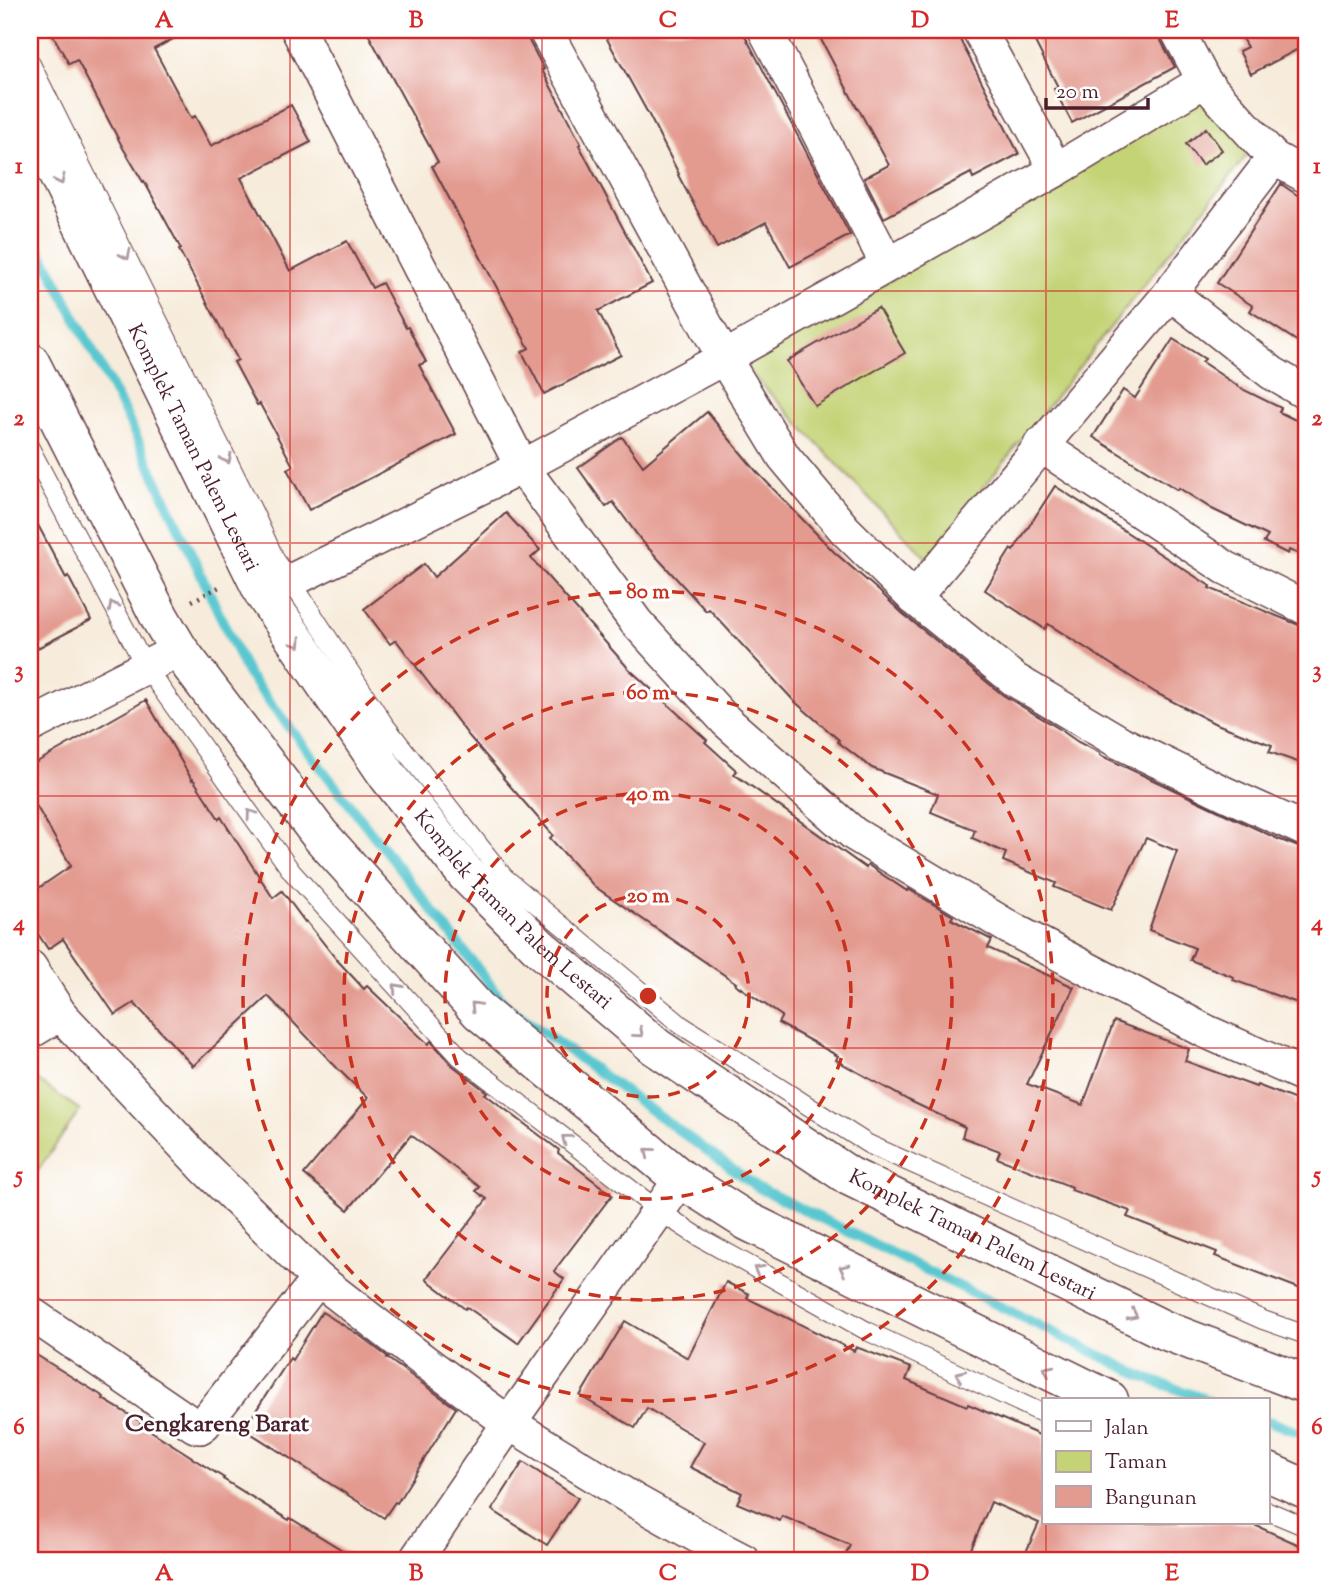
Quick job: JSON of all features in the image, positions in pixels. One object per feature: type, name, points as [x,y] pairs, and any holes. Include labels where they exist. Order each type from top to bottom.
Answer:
[{"type":"street","points":[[299,30],[522,467],[636,622],[726,720],[854,834],[1010,928],[1205,1031],[1306,1076]]},
{"type":"street","points":[[545,30],[724,358],[784,457],[845,530],[914,598],[1015,680],[1109,736],[1306,830]]},
{"type":"street","points":[[765,30],[887,264]]},
{"type":"street","points":[[979,30],[1056,170]]},
{"type":"street","points":[[1177,30],[1204,81],[1274,158],[1306,176]]},
{"type":"street","points":[[262,585],[522,467],[724,358],[1056,170],[1204,81]]},
{"type":"street","name":"Komplek Taman Palem Lestari","points":[[30,118],[262,585],[387,776],[466,874],[538,946],[656,1047],[1164,1330],[1306,1384]]},
{"type":"street","points":[[914,598],[1170,293],[1274,158]]},
{"type":"street","points":[[1170,293],[1272,373],[1306,393]]},
{"type":"street","points":[[30,362],[160,618],[179,650],[320,835],[480,1012],[681,1179],[747,1221],[1105,1398]]},
{"type":"street","points":[[1040,445],[1226,568],[1306,608]]},
{"type":"street","points":[[30,726],[179,650]]},
{"type":"street","points":[[30,967],[60,1014],[206,1169],[318,1279],[509,1423],[723,1557]]},
{"type":"street","points":[[30,1032],[60,1014]]},
{"type":"street","points":[[415,1561],[681,1179]]},
{"type":"street","points":[[30,1313],[200,1427],[318,1279]]},
{"type":"street","points":[[1270,1473],[1306,1489]]},
{"type":"lane","points":[[30,62],[276,561],[262,585]]},
{"type":"lane","points":[[30,448],[145,666],[292,872],[460,1057],[659,1211],[699,1237],[867,1331],[1042,1413]]},
{"type":"lane","points":[[859,1160],[923,1170],[1263,1320],[1306,1335]]},
{"type":"lane","points":[[1270,1512],[1306,1527]]},
{"type":"path","points":[[188,604],[262,585]]},
{"type":"green space","points":[[1213,91],[1255,145],[927,559],[744,366]]},
{"type":"green space","points":[[30,1075],[80,1110],[30,1182]]},
{"type":"building","points":[[50,30],[190,30],[154,49],[191,118],[195,116],[211,146],[291,105],[311,142],[241,178],[290,271],[347,241],[372,288],[382,283],[406,328],[408,327],[426,362],[419,365],[456,434],[309,510],[287,469],[293,466],[234,362],[238,360],[179,250],[181,249],[123,148],[77,60],[69,64]]},
{"type":"building","points":[[366,30],[525,30],[544,69],[542,70],[581,144],[579,145],[652,283],[598,311],[621,355],[544,394],[522,352],[529,348],[432,166],[438,162]]},
{"type":"building","points":[[602,30],[742,30],[850,235],[790,267],[766,222],[717,248]]},
{"type":"building","points":[[816,30],[955,30],[1019,154],[973,178],[971,173],[884,218],[864,178],[889,165]]},
{"type":"building","points":[[1029,30],[1158,30],[1175,67],[1072,123],[1054,89],[1058,87]]},
{"type":"building","points":[[1237,30],[1306,30],[1306,45],[1251,74],[1239,51],[1247,47]]},
{"type":"building","points":[[1206,128],[1222,150],[1202,165],[1186,144]]},
{"type":"building","points":[[1281,184],[1306,201],[1306,347],[1250,311],[1253,306],[1217,283]]},
{"type":"building","points":[[878,308],[905,353],[815,406],[787,361]]},
{"type":"building","points":[[1173,339],[1205,359],[1202,362],[1242,389],[1281,408],[1279,412],[1306,425],[1306,557],[1289,550],[1288,554],[1264,542],[1268,536],[1212,509],[1179,488],[1178,490],[1093,437],[1123,390],[1135,398]]},
{"type":"building","points":[[707,412],[756,471],[834,552],[902,613],[1003,695],[1100,755],[1306,850],[1306,1006],[1233,980],[1234,977],[1190,960],[1195,948],[1149,930],[1177,851],[1146,838],[1111,910],[1054,887],[1056,883],[1003,861],[1006,853],[972,838],[975,830],[931,812],[938,794],[872,768],[838,742],[839,740],[794,701],[641,540],[613,502],[606,507],[578,468],[622,437],[643,466]]},
{"type":"building","points":[[1055,486],[1210,586],[1209,588],[1306,628],[1306,765],[1269,752],[1272,745],[1214,723],[1156,693],[1048,624],[1045,629],[985,590]]},
{"type":"building","points":[[30,510],[91,620],[30,652]]},
{"type":"building","points":[[506,513],[540,550],[531,558],[629,669],[707,740],[705,742],[737,771],[734,774],[866,868],[868,865],[907,891],[908,889],[953,916],[951,919],[992,940],[988,948],[1074,987],[1027,1084],[1083,1105],[1114,1021],[1189,1049],[1185,1061],[1256,1087],[1257,1085],[1296,1100],[1295,1103],[1306,1107],[1306,1291],[1215,1256],[1217,1252],[1127,1217],[1130,1211],[1071,1190],[1072,1187],[997,1158],[1000,1151],[962,1137],[965,1127],[908,1100],[836,1060],[838,1056],[778,1023],[782,1016],[594,886],[550,838],[553,835],[469,736],[396,640],[390,644],[364,609],[424,564],[434,577]]},
{"type":"building","points":[[146,700],[192,780],[219,819],[221,817],[273,898],[282,891],[305,922],[364,989],[367,986],[428,1044],[431,1041],[452,1065],[487,1092],[485,1094],[559,1150],[558,1153],[612,1195],[554,1271],[564,1279],[518,1343],[467,1307],[465,1309],[426,1279],[487,1199],[476,1191],[480,1187],[411,1135],[348,1210],[304,1174],[368,1098],[268,996],[193,1066],[134,1003],[115,1015],[63,939],[48,949],[30,922],[30,894],[71,866],[30,795],[30,766]]},
{"type":"building","points":[[726,1282],[749,1294],[747,1298],[854,1351],[856,1347],[911,1368],[906,1380],[1042,1436],[1042,1524],[1252,1524],[1306,1548],[1306,1561],[1022,1561],[1039,1523],[991,1502],[966,1561],[864,1561],[846,1554],[850,1545],[782,1516],[780,1521],[737,1503],[742,1493],[690,1467],[704,1442],[647,1408],[635,1428],[580,1396],[625,1321],[688,1358]]},
{"type":"building","points":[[322,1312],[359,1335],[456,1408],[397,1503],[395,1502],[384,1518],[244,1429]]},
{"type":"building","points":[[30,1351],[104,1397],[103,1399],[223,1479],[360,1561],[30,1561]]},
{"type":"building","points":[[523,1462],[578,1498],[547,1545],[492,1510]]},
{"type":"waterway","points":[[30,231],[126,415],[247,673],[507,1006],[757,1187],[1148,1379],[1202,1398]]},
{"type":"waterway","points":[[1270,1422],[1306,1435]]},
{"type":"district","name":"Cengkareng Barat","points":[[217,1425]]}]
